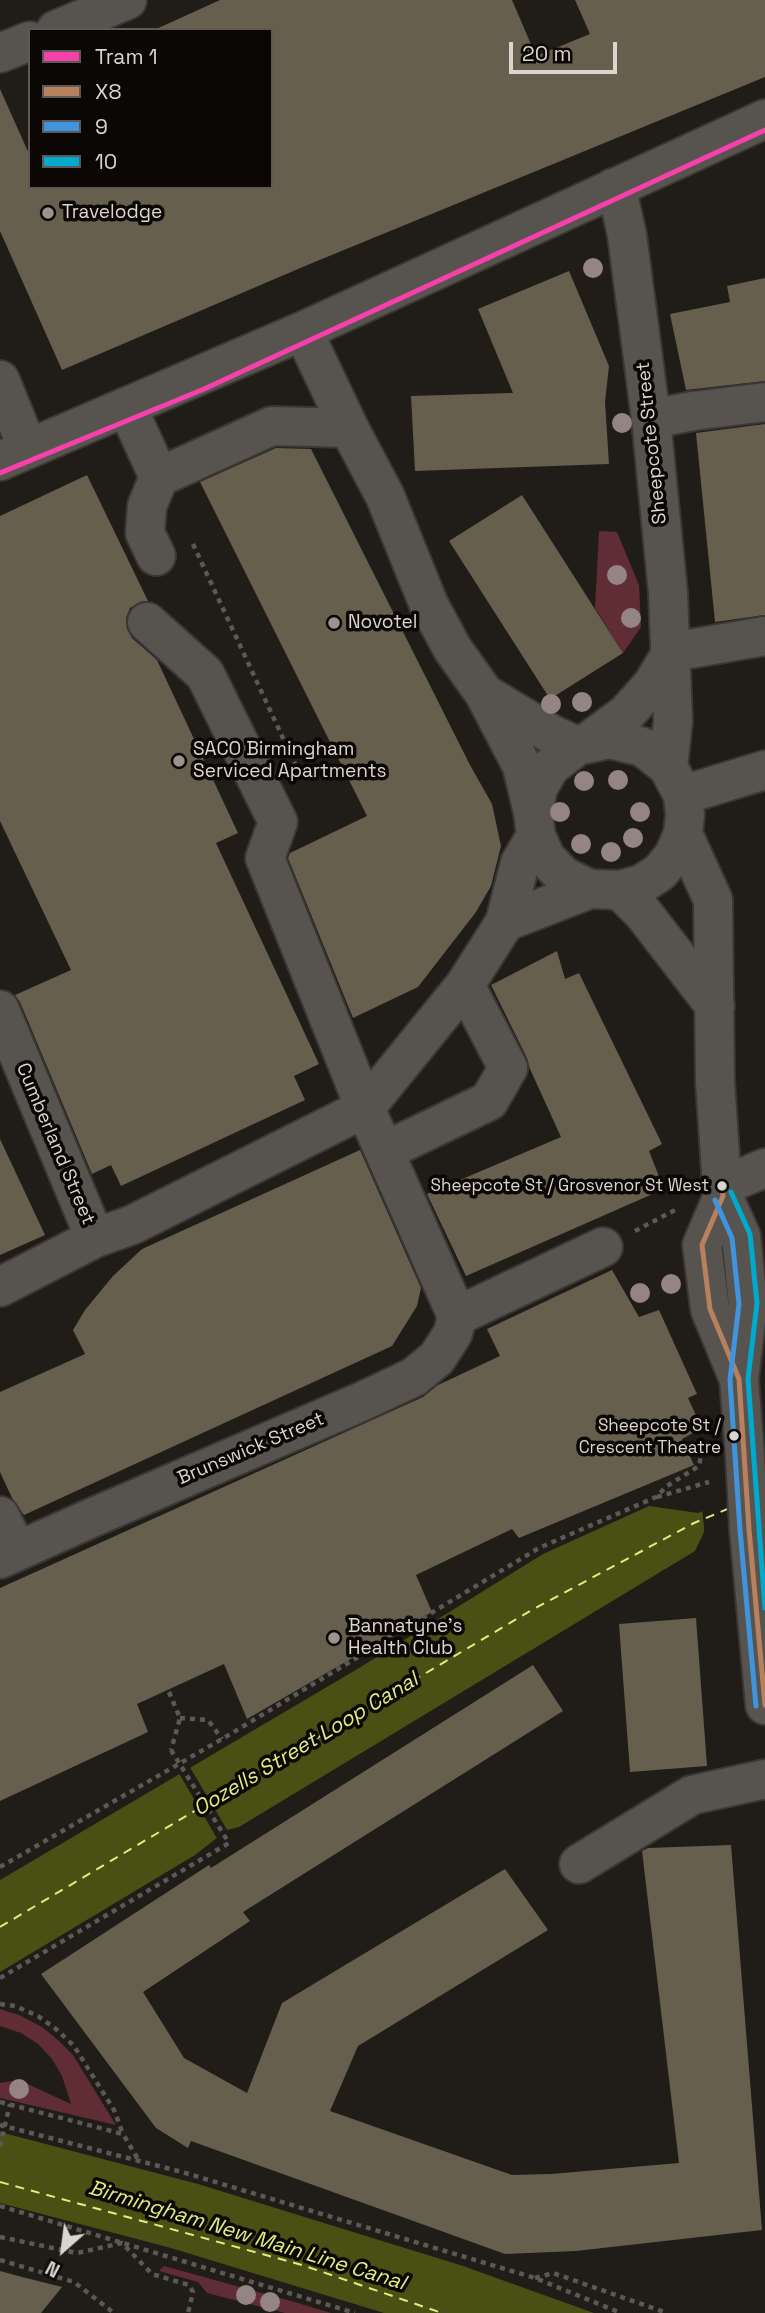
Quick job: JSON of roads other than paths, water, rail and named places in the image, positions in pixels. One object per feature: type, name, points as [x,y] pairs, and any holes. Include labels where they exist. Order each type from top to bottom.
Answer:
[{"type":"street","points":[[61,28],[127,0]]},
{"type":"street","points":[[0,380],[14,455],[303,331],[765,119]]},
{"type":"street","name":"Sheepcote Street","points":[[613,188],[619,199],[627,235],[651,419],[672,652],[675,781]]},
{"type":"street","points":[[303,331],[349,428],[386,496],[429,605],[452,648],[484,693],[522,766],[546,858],[563,876],[605,889],[643,913],[715,1006]]},
{"type":"street","points":[[651,419],[765,402]]},
{"type":"street","points":[[127,407],[159,477]]},
{"type":"street","points":[[156,556],[145,533],[147,506],[159,477],[272,426],[349,428]]},
{"type":"street","points":[[147,622],[205,674],[278,822],[265,858],[365,1108],[457,1316],[603,1247]]},
{"type":"street","points":[[0,1287],[95,1238],[132,1225],[365,1108],[465,985],[505,922],[520,863],[535,824],[538,788],[550,767],[626,715],[652,685],[672,652],[765,636]]},
{"type":"street","points":[[484,693],[551,734],[581,745],[610,739],[643,747],[675,781],[685,815],[683,834],[674,855],[660,872],[642,884],[605,889],[505,922]]},
{"type":"street","points":[[675,781],[765,770]]},
{"type":"street","points":[[683,834],[713,900],[715,1081],[722,1191],[702,1245],[710,1309],[739,1379],[765,1705]]},
{"type":"street","points":[[385,1151],[489,1101],[508,1068],[465,985]]},
{"type":"street","name":"Cumberland Street","points":[[0,1010],[95,1238]]},
{"type":"street","points":[[722,1191],[765,1168]]},
{"type":"street","name":"Brunswick Street","points":[[0,1516],[9,1555],[337,1424],[417,1385],[453,1333],[457,1316]]},
{"type":"street","points":[[579,1864],[692,1795],[765,1779]]},
{"type":"water","name":"Oozells Street Loop Canal","points":[[765,1485],[706,1528],[695,1551],[239,1827],[227,1830],[195,1855],[0,1972],[0,1880],[359,1668],[543,1554],[649,1506],[698,1513]]},
{"type":"water","name":"Birmingham New Main Line Canal","points":[[0,2132],[198,2184],[463,2266],[594,2313],[384,2313],[171,2248],[0,2203]]},
{"type":"tram line","name":"1","points":[[0,473],[204,389],[765,130]]},
{"type":"place","name":"Travelodge","points":[[48,213]]},
{"type":"place","name":"Novotel","points":[[334,623]]},
{"type":"place","name":"SACO Birmingham Serviced Apartments","points":[[179,761]]},
{"type":"place","name":"Sheepcote St / Grosvenor St West","points":[[722,1186]]},
{"type":"place","name":"Sheepcote St / Crescent Theatre","points":[[734,1436]]},
{"type":"place","name":"Bannatyne's Health Club","points":[[334,1638]]}]
